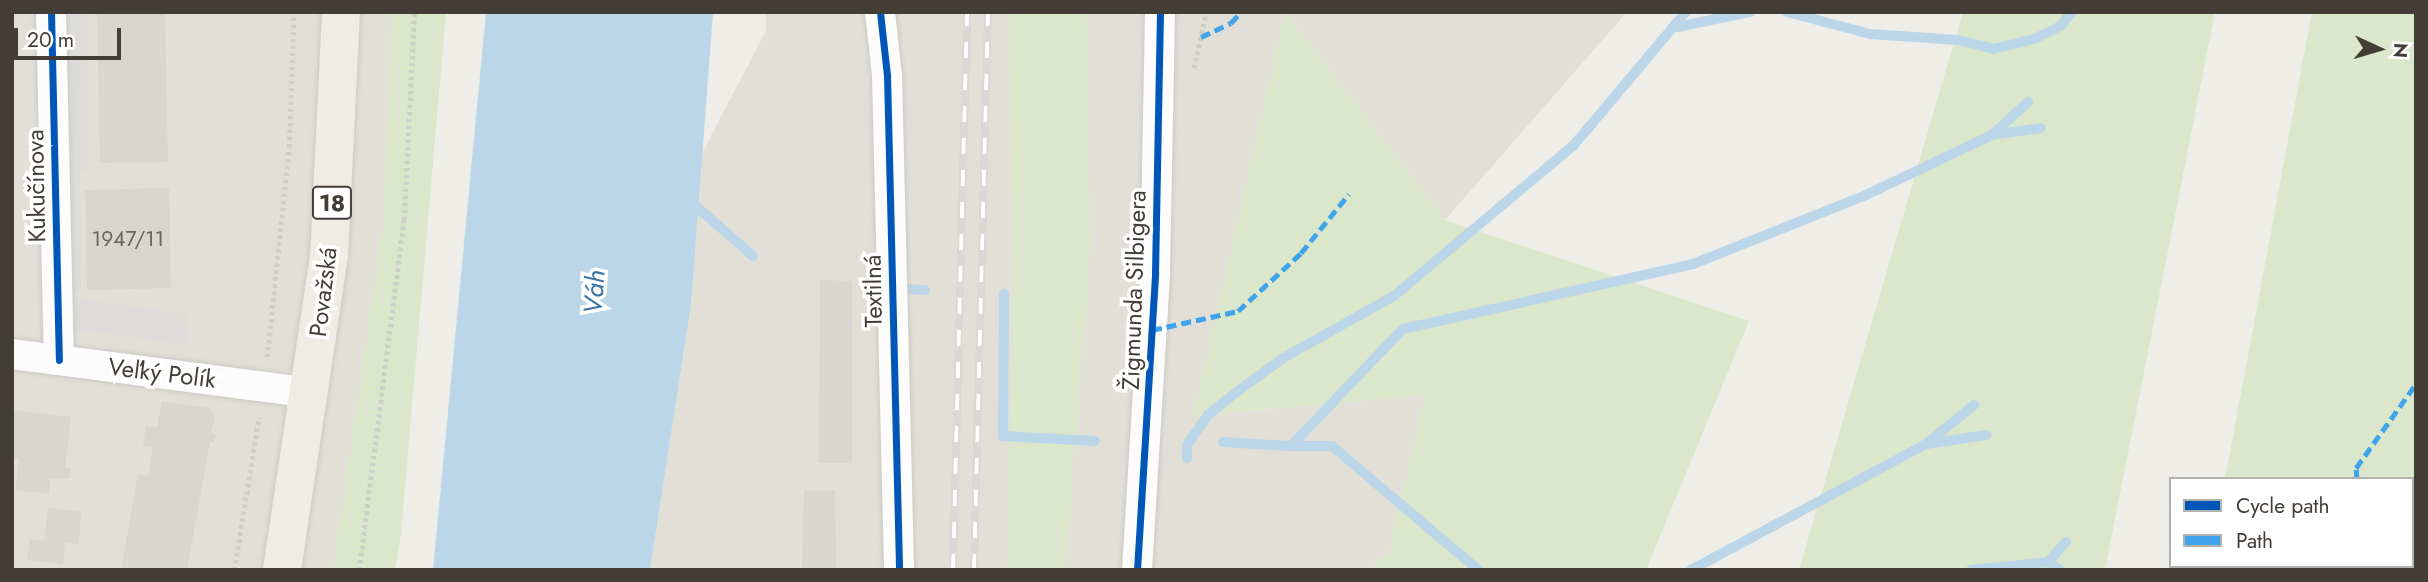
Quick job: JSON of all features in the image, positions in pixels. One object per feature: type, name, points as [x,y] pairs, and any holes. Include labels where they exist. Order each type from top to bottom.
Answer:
[{"type":"main road","name":"Považská","points":[[282,570],[311,393],[329,257],[341,12]]},
{"type":"street","name":"Kukučínova","points":[[51,12],[59,360]]},
{"type":"street","name":"Textilná","points":[[880,12],[887,75],[899,570]]},
{"type":"street","name":"Žigmunda Silbigera","points":[[1137,570],[1156,273],[1160,12]]},
{"type":"street","name":"Veľký Polík","points":[[12,354],[311,393]]},
{"type":"path","points":[[234,570],[264,386],[289,147],[294,12]]},
{"type":"path","points":[[359,570],[404,220],[414,12]]},
{"type":"shaded area","points":[[12,12],[419,12],[369,570],[12,570]]},
{"type":"shaded area","points":[[57,12],[87,12],[89,170],[80,170],[81,291],[61,292]]},
{"type":"shaded area","points":[[766,12],[1627,12],[1445,220],[1286,14],[1194,416],[1426,395],[1389,553],[1368,570],[650,570],[691,305],[702,153],[766,31]]},
{"type":"shaded area","points":[[74,298],[187,314],[188,345],[71,329]]},
{"type":"green space","points":[[391,12],[446,12],[401,533],[395,570],[333,570],[385,211]]},
{"type":"green space","points":[[1010,12],[1086,12],[1091,243],[1065,570],[1006,570],[1013,315]]},
{"type":"green space","points":[[1963,12],[2215,12],[2105,570],[1799,570]]},
{"type":"green space","points":[[2312,12],[2416,12],[2416,570],[2209,570],[2414,568],[2414,477],[2225,477]]},
{"type":"green space","points":[[1285,13],[1445,220],[1749,321],[1646,570],[1368,570],[1389,553],[1425,395],[1193,416]]},
{"type":"water","name":"Váh","points":[[486,12],[713,12],[691,305],[650,570],[433,570]]},
{"type":"building","points":[[97,12],[165,12],[168,162],[100,163]]},
{"type":"building","points":[[169,188],[171,288],[87,290],[85,190]]},
{"type":"building","points":[[820,280],[852,281],[852,463],[819,463]]},
{"type":"building","points":[[162,401],[209,408],[215,417],[211,433],[216,434],[214,442],[210,442],[187,570],[121,570],[138,474],[148,476],[153,447],[143,445],[146,426],[157,427]]},
{"type":"building","points":[[13,410],[71,417],[65,468],[71,469],[70,478],[50,479],[49,494],[15,490],[19,459],[12,458]]},
{"type":"building","points":[[835,490],[836,570],[802,570],[804,491]]},
{"type":"building","points":[[48,508],[81,512],[79,544],[65,543],[63,564],[27,560],[30,539],[44,541]]},
{"type":"waterway","points":[[1187,458],[1187,445],[1208,415],[1283,358],[1394,296],[1573,146],[1686,12]]},
{"type":"waterway","points":[[1677,27],[1750,12]]},
{"type":"waterway","points":[[1787,12],[1870,34],[1958,40],[1993,49],[2034,39],[2061,26],[2071,12]]},
{"type":"waterway","points":[[1223,442],[1291,446],[1403,329],[1693,264],[1866,195],[1992,135],[2028,102]]},
{"type":"waterway","points":[[1992,135],[2041,128]]},
{"type":"waterway","points":[[689,200],[753,256]]},
{"type":"waterway","points":[[905,289],[925,290]]},
{"type":"waterway","points":[[1004,294],[1003,436],[1095,441]]},
{"type":"waterway","points":[[1691,570],[1926,444],[1974,405]]},
{"type":"waterway","points":[[1926,444],[1986,435]]},
{"type":"waterway","points":[[1291,446],[1332,446],[1478,570]]},
{"type":"waterway","points":[[1971,570],[2048,562],[2066,542]]},
{"type":"waterway","points":[[2048,562],[2061,570]]},
{"type":"railway","points":[[953,570],[967,12]]},
{"type":"railway","points":[[974,570],[988,12]]},
{"type":"marked path","points":[[1201,37],[1231,23],[1241,12]]},
{"type":"marked path","points":[[1152,330],[1238,311],[1301,253],[1349,194]]},
{"type":"marked path","points":[[2357,477],[2356,468],[2416,384]]},
{"type":"cycle path","points":[[51,12],[59,360]]},
{"type":"cycle path","points":[[880,12],[887,75],[899,570]]},
{"type":"cycle path","points":[[1137,570],[1155,273],[1160,12]]}]
